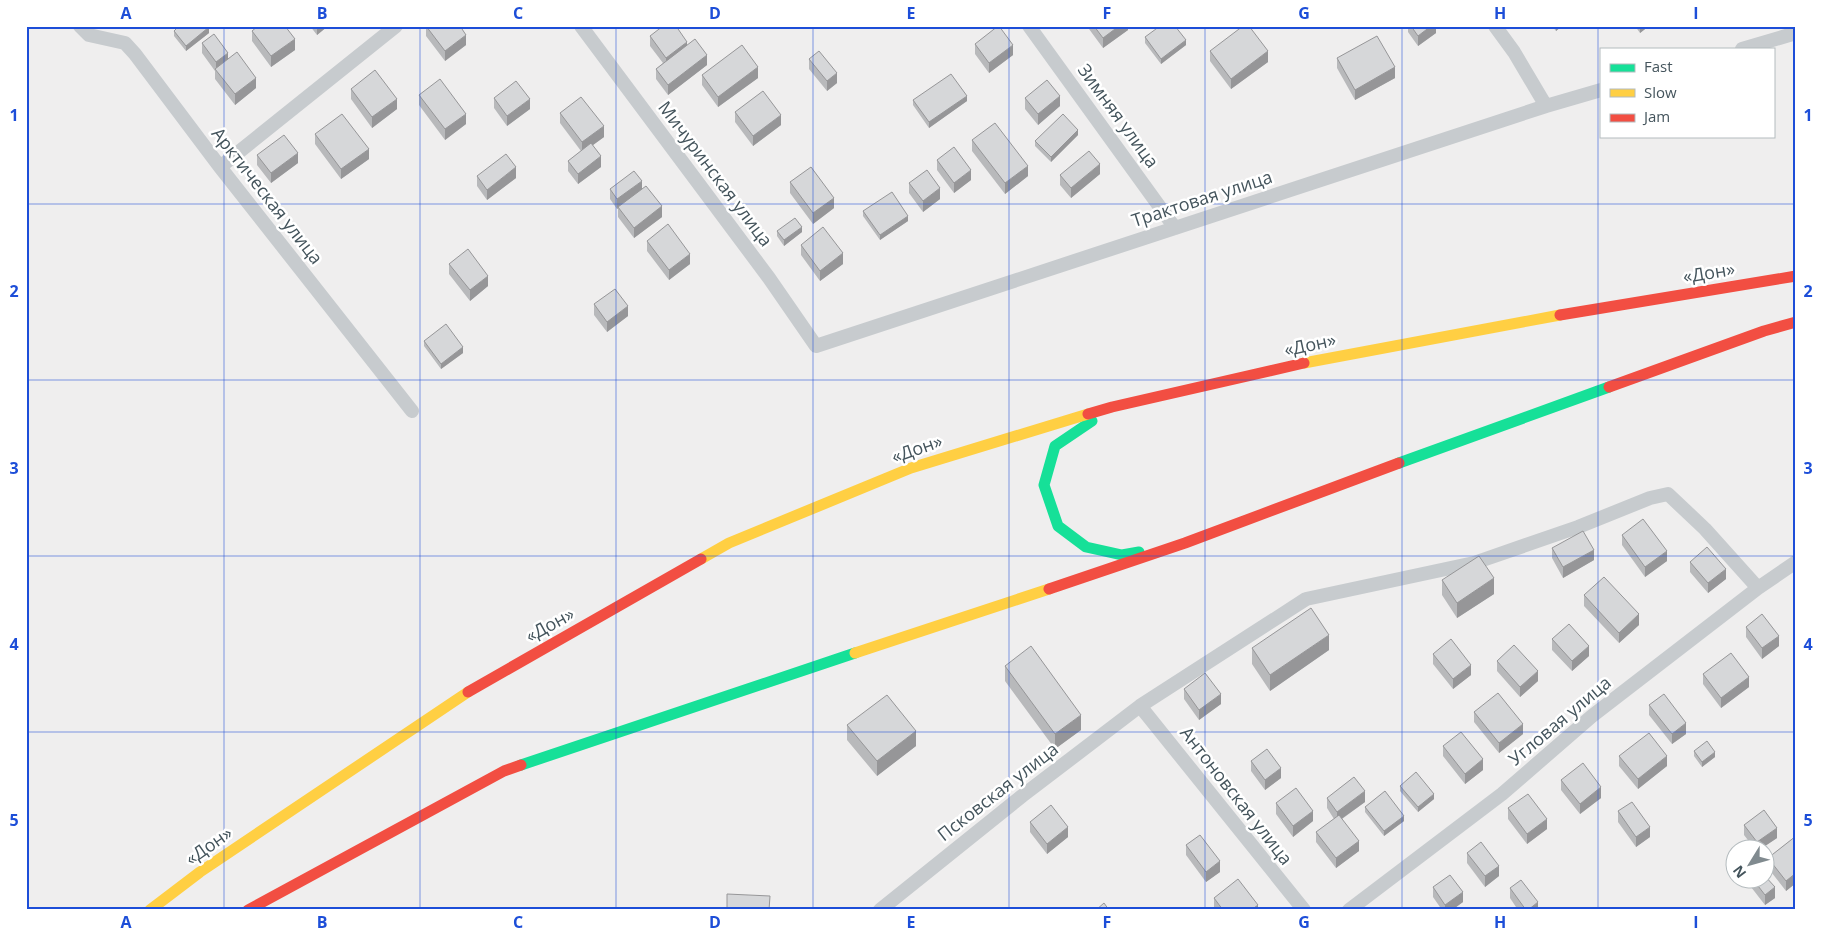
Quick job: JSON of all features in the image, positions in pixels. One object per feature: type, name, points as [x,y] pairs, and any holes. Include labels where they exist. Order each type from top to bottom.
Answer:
[{"type":"highway","name":"«Дон»","points":[[150,910],[200,872],[456,699],[729,544],[911,468],[1112,407],[1318,360],[1554,316],[1796,276]]},
{"type":"highway","points":[[248,910],[504,771],[1185,543],[1292,502],[1764,331],[1796,322]]},
{"type":"highway","points":[[1112,407],[1055,446],[1044,485],[1058,526],[1086,547],[1122,555],[1185,543]]},
{"type":"street","name":"Арктическая улица","points":[[80,26],[88,35],[125,44],[135,54],[220,167],[412,411]]},
{"type":"street","points":[[220,167],[396,26]]},
{"type":"street","name":"Мичуринская улица","points":[[581,26],[769,278],[816,346]]},
{"type":"street","name":"Зимняя улица","points":[[1030,26],[1175,228]]},
{"type":"street","points":[[1495,26],[1514,52],[1546,106]]},
{"type":"street","points":[[1746,48],[1796,34]]},
{"type":"street","name":"Трактовая улица","points":[[816,346],[1546,106],[1600,90]]},
{"type":"street","name":"Псковская улица","points":[[880,910],[1022,796],[1140,706],[1306,599],[1474,563],[1578,528],[1650,498],[1668,494],[1705,529],[1758,588]]},
{"type":"street","name":"Угловая улица","points":[[1349,910],[1502,794],[1592,716],[1758,588],[1796,562]]},
{"type":"street","name":"Антоновская улица","points":[[1140,706],[1304,910]]},
{"type":"building","points":[[179,26],[209,27],[186,46],[174,31]]},
{"type":"building","points":[[258,26],[285,26],[295,39],[271,56],[252,31]]},
{"type":"building","points":[[426,26],[460,26],[466,35],[445,51]]},
{"type":"building","points":[[663,26],[676,26],[687,42],[666,58],[650,36]]},
{"type":"building","points":[[998,26],[1013,45],[989,63],[975,44]]},
{"type":"building","points":[[1094,26],[1119,26],[1103,38]]},
{"type":"building","points":[[1160,26],[1175,26],[1186,40],[1161,59],[1145,37]]},
{"type":"building","points":[[1243,26],[1249,26],[1268,51],[1231,79],[1210,51]]},
{"type":"building","points":[[1411,26],[1431,26],[1418,36]]},
{"type":"building","points":[[214,34],[228,53],[216,62],[202,43]]},
{"type":"building","points":[[1377,36],[1395,67],[1355,90],[1337,58]]},
{"type":"building","points":[[695,39],[707,55],[668,85],[656,69]]},
{"type":"building","points":[[742,45],[758,67],[718,97],[702,75]]},
{"type":"building","points":[[819,51],[837,73],[827,81],[809,59]]},
{"type":"building","points":[[237,52],[256,78],[235,94],[215,69]]},
{"type":"building","points":[[375,70],[397,99],[372,117],[351,89]]},
{"type":"building","points":[[951,74],[967,96],[929,122],[913,100]]},
{"type":"building","points":[[440,79],[466,114],[445,129],[419,95]]},
{"type":"building","points":[[1047,80],[1060,96],[1038,114],[1025,98]]},
{"type":"building","points":[[516,81],[530,99],[507,116],[494,98]]},
{"type":"building","points":[[763,91],[781,115],[753,136],[735,112]]},
{"type":"building","points":[[581,97],[604,126],[582,142],[560,113]]},
{"type":"building","points":[[342,114],[369,149],[341,169],[315,134]]},
{"type":"building","points":[[1063,114],[1078,130],[1051,157],[1035,141]]},
{"type":"building","points":[[995,123],[1028,166],[1005,183],[972,140]]},
{"type":"building","points":[[284,135],[298,153],[271,173],[257,155]]},
{"type":"building","points":[[591,143],[601,156],[578,174],[568,161]]},
{"type":"building","points":[[954,147],[971,170],[954,183],[937,160]]},
{"type":"building","points":[[1089,151],[1100,164],[1071,188],[1060,175]]},
{"type":"building","points":[[506,154],[516,167],[487,190],[477,176]]},
{"type":"building","points":[[811,167],[834,198],[813,213],[790,182]]},
{"type":"building","points":[[927,170],[940,188],[923,201],[909,183]]},
{"type":"building","points":[[634,171],[642,181],[617,199],[610,189]]},
{"type":"building","points":[[646,186],[662,206],[634,228],[618,207]]},
{"type":"building","points":[[892,192],[908,216],[880,235],[863,211]]},
{"type":"building","points":[[795,218],[802,227],[784,240],[777,231]]},
{"type":"building","points":[[668,224],[690,254],[669,270],[647,241]]},
{"type":"building","points":[[823,227],[843,253],[820,271],[801,245]]},
{"type":"building","points":[[468,249],[488,276],[470,290],[449,264]]},
{"type":"building","points":[[615,289],[628,306],[607,322],[594,304]]},
{"type":"building","points":[[446,324],[463,347],[441,364],[424,341]]},
{"type":"building","points":[[1643,519],[1667,551],[1645,567],[1622,535]]},
{"type":"building","points":[[1583,531],[1594,550],[1563,567],[1552,548]]},
{"type":"building","points":[[1707,547],[1726,569],[1708,583],[1690,562]]},
{"type":"building","points":[[1479,556],[1494,578],[1457,603],[1442,580]]},
{"type":"building","points":[[1604,577],[1639,614],[1619,633],[1584,595]]},
{"type":"building","points":[[1311,608],[1329,635],[1270,675],[1252,648]]},
{"type":"building","points":[[1762,614],[1779,636],[1762,648],[1746,627]]},
{"type":"building","points":[[1569,624],[1589,646],[1572,661],[1552,639]]},
{"type":"building","points":[[1451,639],[1471,665],[1453,679],[1433,654]]},
{"type":"building","points":[[1514,645],[1538,671],[1520,687],[1497,661]]},
{"type":"building","points":[[1031,646],[1081,715],[1055,734],[1005,666]]},
{"type":"building","points":[[1731,653],[1749,677],[1721,698],[1703,674]]},
{"type":"building","points":[[1205,673],[1221,694],[1199,710],[1184,689]]},
{"type":"building","points":[[1498,693],[1523,724],[1499,743],[1474,712]]},
{"type":"building","points":[[1664,694],[1686,723],[1672,734],[1649,705]]},
{"type":"building","points":[[887,695],[916,731],[877,761],[847,725]]},
{"type":"building","points":[[1461,732],[1483,759],[1465,774],[1443,746]]},
{"type":"building","points":[[1649,733],[1667,756],[1638,779],[1619,756]]},
{"type":"building","points":[[1707,741],[1715,752],[1702,762],[1694,751]]},
{"type":"building","points":[[1267,749],[1281,768],[1265,780],[1251,761]]},
{"type":"building","points":[[1583,763],[1601,787],[1580,804],[1561,780]]},
{"type":"building","points":[[1416,772],[1434,794],[1418,807],[1400,786]]},
{"type":"building","points":[[1354,777],[1365,791],[1337,812],[1327,798]]},
{"type":"building","points":[[1296,788],[1313,811],[1293,826],[1276,803]]},
{"type":"building","points":[[1385,791],[1404,816],[1384,831],[1365,807]]},
{"type":"building","points":[[1528,794],[1547,819],[1527,834],[1508,808]]},
{"type":"building","points":[[1632,802],[1650,827],[1636,837],[1618,811]]},
{"type":"building","points":[[1051,805],[1068,827],[1047,844],[1030,822]]},
{"type":"building","points":[[1764,810],[1777,828],[1763,838],[1754,838],[1744,825]]},
{"type":"building","points":[[1339,815],[1359,841],[1336,858],[1316,832]]},
{"type":"building","points":[[1200,835],[1220,861],[1206,872],[1186,845]]},
{"type":"building","points":[[1796,836],[1796,873],[1786,881],[1774,866],[1774,853]]},
{"type":"building","points":[[1481,842],[1499,866],[1485,876],[1467,853]]},
{"type":"building","points":[[1450,875],[1463,892],[1445,905],[1433,887]]},
{"type":"building","points":[[1238,879],[1258,905],[1251,910],[1223,910],[1214,898]]},
{"type":"building","points":[[1521,880],[1538,902],[1528,910],[1526,910],[1510,888]]},
{"type":"building","points":[[1760,888],[1774,888],[1765,895]]},
{"type":"building","points":[[727,894],[770,896],[769,910],[727,910]]},
{"type":"building","points":[[1104,903],[1109,910],[1096,910]]},
{"type":"traffic: fast","points":[[1399,463],[1609,387]]},
{"type":"traffic: fast","points":[[1092,421],[1055,446],[1044,485],[1058,526],[1086,547],[1122,555],[1139,552]]},
{"type":"traffic: fast","points":[[521,765],[855,653]]},
{"type":"traffic: slow","points":[[1304,363],[1560,315]]},
{"type":"traffic: slow","points":[[701,559],[729,543],[911,468],[1088,414]]},
{"type":"traffic: slow","points":[[855,653],[1049,589]]},
{"type":"traffic: slow","points":[[150,910],[200,872],[468,692]]},
{"type":"traffic: jam","points":[[1560,315],[1796,276]]},
{"type":"traffic: jam","points":[[1609,387],[1764,331],[1796,322]]},
{"type":"traffic: jam","points":[[1088,414],[1304,363]]},
{"type":"traffic: jam","points":[[1049,589],[1185,543],[1399,463]]},
{"type":"traffic: jam","points":[[468,692],[701,559]]},
{"type":"traffic: jam","points":[[248,910],[504,771],[521,765]]}]
